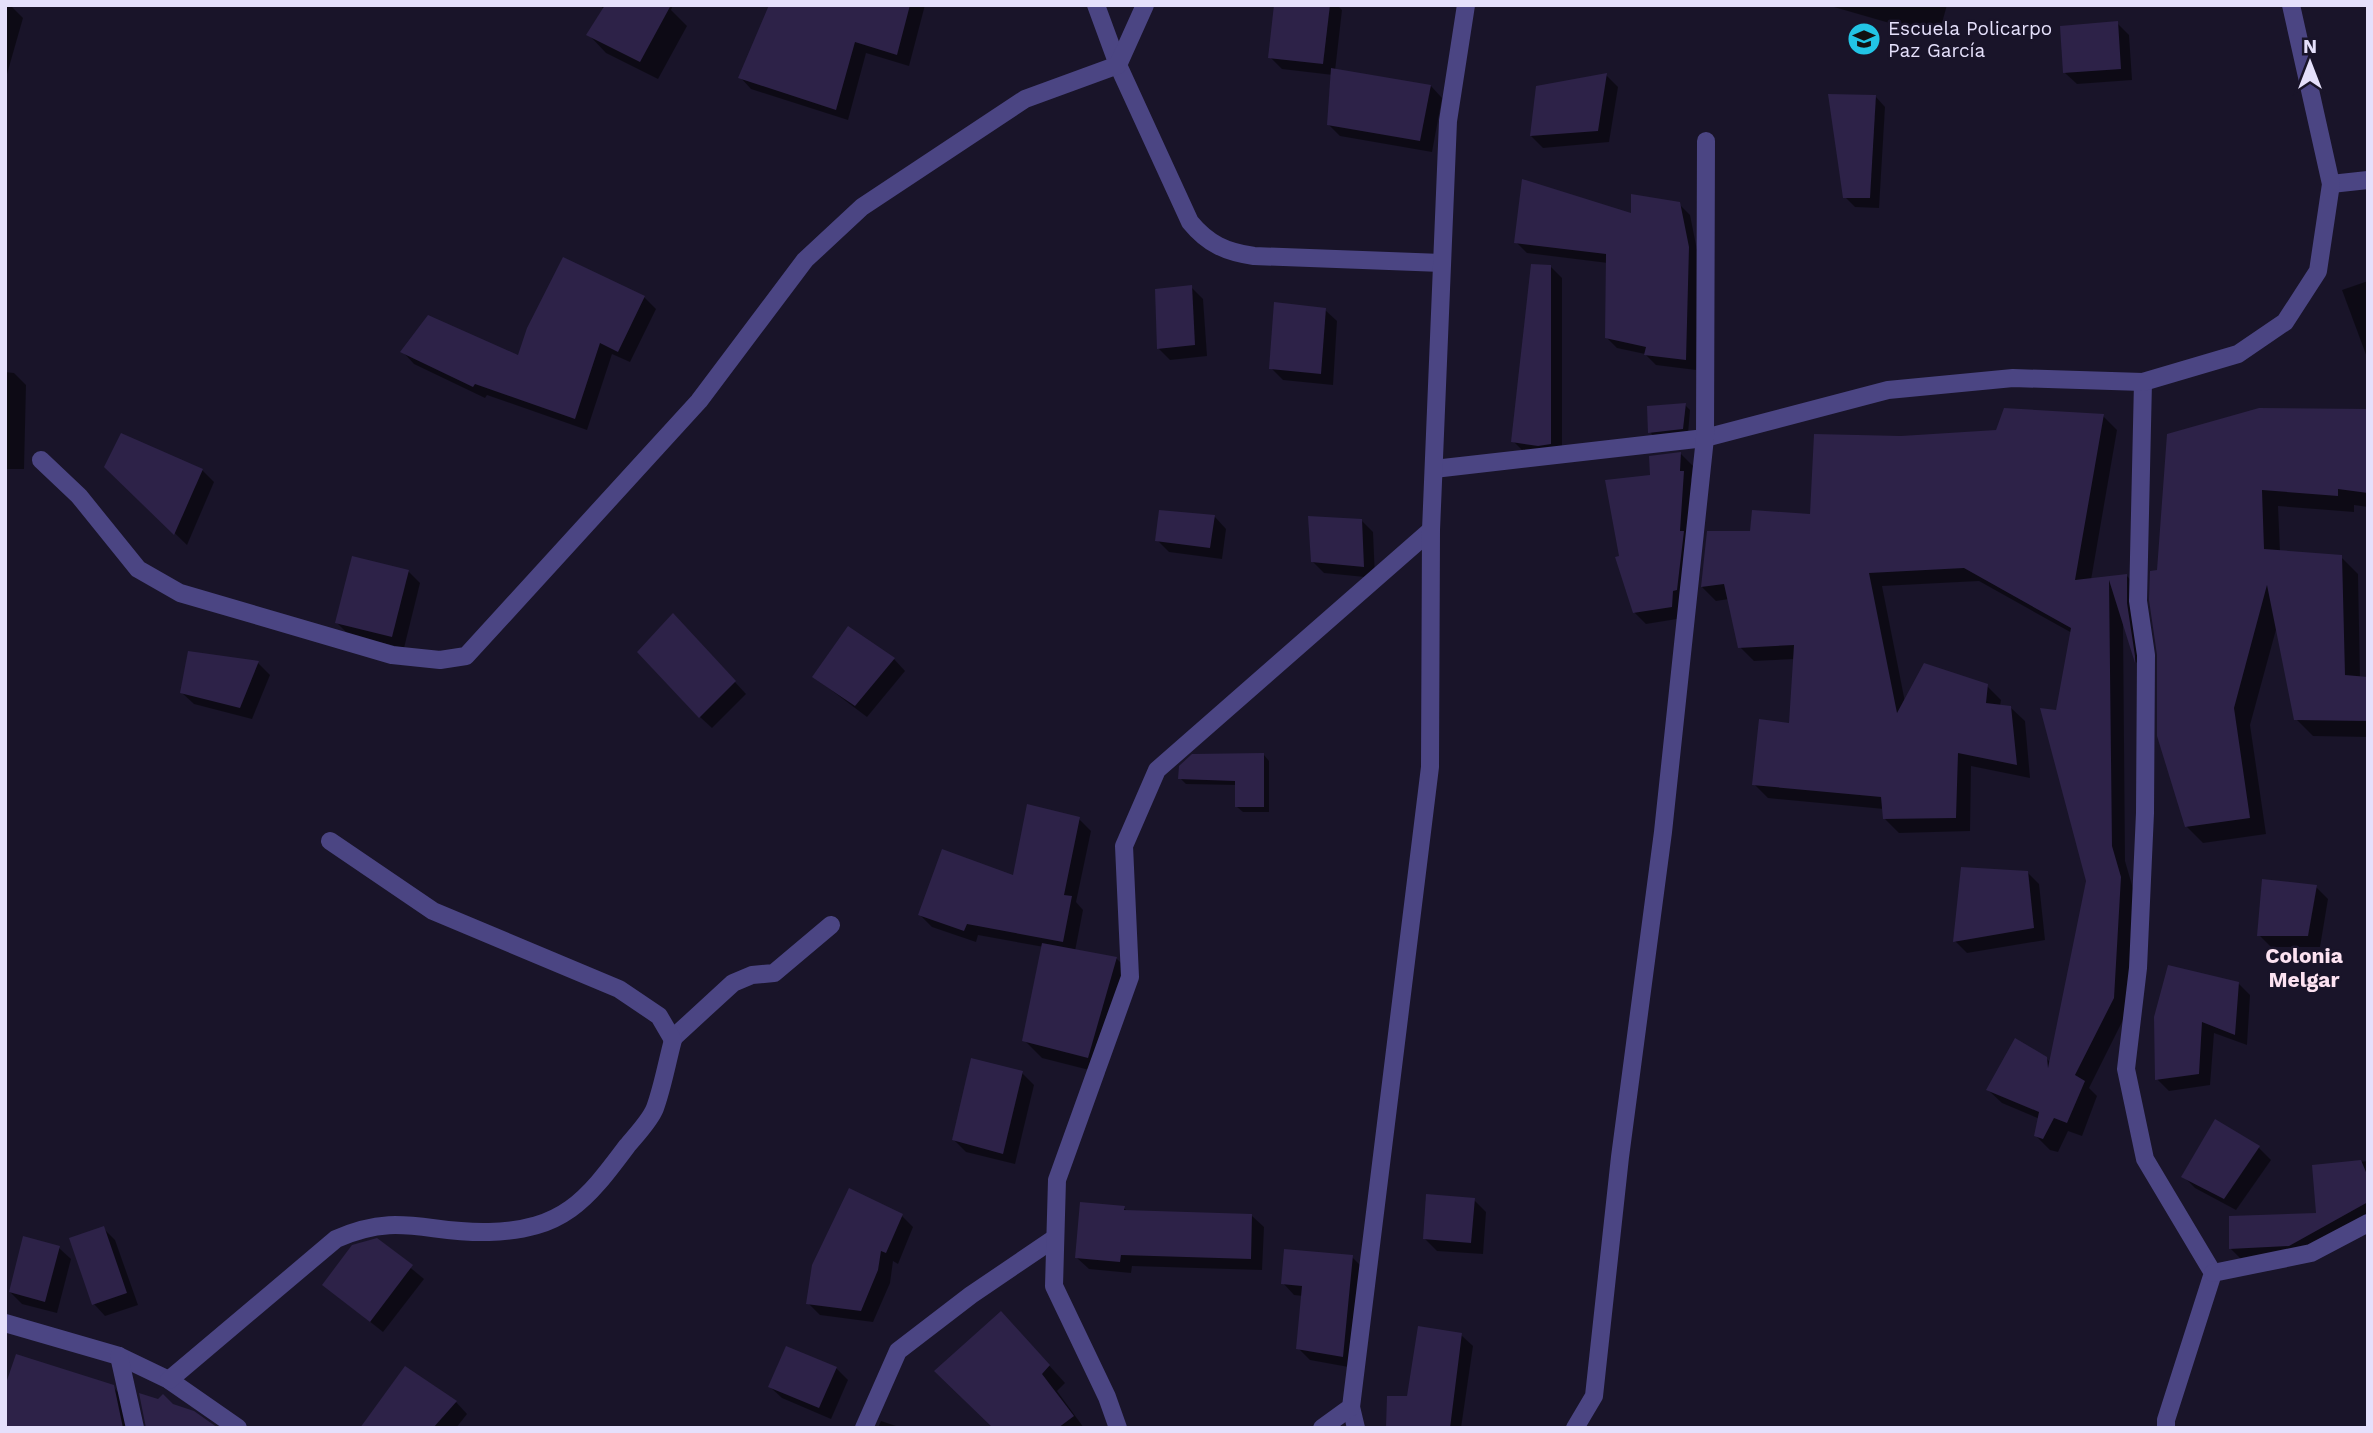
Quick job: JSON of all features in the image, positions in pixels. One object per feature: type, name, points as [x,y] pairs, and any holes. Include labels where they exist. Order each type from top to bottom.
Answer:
[{"type":"street","points":[[1096,5],[1118,65],[1189,222],[1203,239],[1228,252],[1254,256],[1442,264]]},
{"type":"street","points":[[41,460],[79,496],[138,569],[180,593],[392,655],[440,660],[466,656],[699,401],[805,260],[862,207],[1025,99],[1118,65],[1144,5]]},
{"type":"street","points":[[1356,1428],[1351,1407],[1430,767],[1431,530],[1448,121],[1466,5]]},
{"type":"street","points":[[1434,470],[1705,439],[1888,390],[2013,378],[2143,382],[2238,354],[2285,322],[2318,271],[2331,184],[2291,5]]},
{"type":"street","points":[[1574,1428],[1594,1396],[1620,1157],[1663,832],[1705,439],[1706,141]]},
{"type":"street","points":[[2331,184],[2368,180]]},
{"type":"street","points":[[2143,382],[2138,601],[2146,655],[2145,813],[2138,968],[2126,1069],[2145,1158],[2213,1273],[2166,1420],[2166,1428]]},
{"type":"street","points":[[1118,1428],[1107,1397],[1054,1286],[1057,1180],[1130,977],[1124,846],[1157,770],[1431,530]]},
{"type":"street","points":[[330,841],[433,911],[619,989],[659,1016],[672,1040]]},
{"type":"street","points":[[169,1380],[336,1239],[364,1227],[393,1223],[488,1232],[532,1227],[564,1216],[592,1193],[655,1110],[672,1040],[733,983],[752,975],[774,973],[831,925]]},
{"type":"street","points":[[2213,1273],[2311,1253],[2368,1223]]},
{"type":"street","points":[[864,1428],[898,1351],[971,1295],[1055,1238]]},
{"type":"street","points":[[5,1323],[119,1356],[169,1380],[238,1428]]},
{"type":"street","points":[[119,1356],[135,1428]]},
{"type":"street","points":[[1322,1428],[1351,1407]]},
{"type":"building","points":[[605,5],[671,5],[640,62],[586,35]]},
{"type":"building","points":[[769,5],[910,5],[897,55],[855,42],[836,110],[738,78]]},
{"type":"building","points":[[1274,5],[1330,5],[1323,64],[1268,58]]},
{"type":"building","points":[[2118,21],[2121,69],[2063,73],[2060,26]]},
{"type":"building","points":[[1331,68],[1431,85],[1420,141],[1327,125]]},
{"type":"building","points":[[1607,73],[1598,131],[1530,136],[1536,86]]},
{"type":"building","points":[[1828,94],[1876,95],[1870,198],[1843,198]]},
{"type":"building","points":[[1522,179],[1631,213],[1631,194],[1680,202],[1689,247],[1686,360],[1644,355],[1646,347],[1605,338],[1606,254],[1514,243]]},
{"type":"building","points":[[563,257],[645,296],[618,352],[600,343],[575,419],[475,384],[473,387],[400,352],[428,315],[518,355],[527,328]]},
{"type":"building","points":[[1531,264],[1551,265],[1551,444],[1538,446],[1511,442]]},
{"type":"building","points":[[1192,285],[1195,345],[1157,349],[1155,289]]},
{"type":"building","points":[[1274,302],[1326,308],[1321,374],[1269,369]]},
{"type":"building","points":[[1686,403],[1683,429],[1648,433],[1647,406]]},
{"type":"building","points":[[2004,408],[2104,414],[2075,580],[2127,574],[2127,603],[2135,656],[2135,663],[2109,580],[2112,846],[2121,877],[2114,998],[2075,1075],[2085,1081],[2067,1123],[2054,1118],[2043,1139],[2034,1136],[2039,1112],[1986,1090],[2015,1038],[2047,1057],[2048,1068],[2086,881],[2040,708],[2056,710],[2071,628],[1964,568],[1869,573],[1897,713],[1924,663],[1988,684],[1986,703],[2011,706],[2017,765],[1958,753],[1956,818],[1883,819],[1881,797],[1752,785],[1759,719],[1789,723],[1794,645],[1738,648],[1724,584],[1701,587],[1707,531],[1750,531],[1752,510],[1810,514],[1814,434],[1901,436],[1996,430]]},
{"type":"building","points":[[2259,408],[2368,409],[2368,493],[2338,489],[2338,496],[2262,490],[2264,549],[2342,555],[2345,675],[2368,677],[2368,721],[2294,720],[2267,585],[2234,708],[2250,818],[2185,827],[2157,736],[2157,655],[2149,600],[2150,571],[2157,570],[2167,434]]},
{"type":"building","points":[[121,433],[203,469],[174,535],[104,467]]},
{"type":"building","points":[[1681,452],[1680,471],[1684,471],[1680,531],[1684,531],[1677,590],[1673,591],[1672,607],[1633,613],[1615,557],[1619,556],[1605,480],[1650,475],[1649,456]]},
{"type":"building","points":[[1159,510],[1215,515],[1210,548],[1155,541]]},
{"type":"building","points":[[1308,516],[1362,519],[1364,567],[1311,562]]},
{"type":"building","points":[[352,556],[409,570],[392,637],[335,623]]},
{"type":"building","points":[[673,613],[736,681],[699,718],[637,652]]},
{"type":"building","points":[[848,626],[895,658],[855,706],[812,677]]},
{"type":"building","points":[[188,651],[259,661],[240,708],[180,693]]},
{"type":"building","points":[[1264,753],[1264,807],[1235,807],[1235,781],[1178,779],[1179,766],[1192,754]]},
{"type":"building","points":[[1027,804],[1080,817],[1064,895],[1072,896],[1063,942],[967,924],[964,931],[918,915],[942,849],[1013,875]]},
{"type":"building","points":[[1961,867],[2028,871],[2034,928],[1953,942]]},
{"type":"building","points":[[2262,879],[2317,885],[2308,936],[2257,936]]},
{"type":"building","points":[[1042,943],[1117,957],[1088,1058],[1022,1041]]},
{"type":"building","points":[[2168,965],[2239,982],[2235,1035],[2202,1022],[2199,1074],[2155,1080],[2154,1017]]},
{"type":"building","points":[[971,1058],[1023,1071],[1003,1154],[952,1140]]},
{"type":"building","points":[[2215,1119],[2260,1146],[2224,1199],[2181,1177]]},
{"type":"building","points":[[2361,1160],[2368,1177],[2368,1202],[2289,1246],[2229,1249],[2229,1216],[2316,1213],[2312,1165]]},
{"type":"building","points":[[849,1188],[903,1214],[886,1253],[881,1251],[878,1270],[861,1311],[806,1304],[812,1265]]},
{"type":"building","points":[[1426,1194],[1475,1198],[1471,1243],[1423,1239]]},
{"type":"building","points":[[1080,1202],[1125,1206],[1124,1210],[1252,1214],[1251,1259],[1121,1255],[1120,1262],[1075,1258]]},
{"type":"building","points":[[104,1226],[127,1293],[92,1305],[69,1238]]},
{"type":"building","points":[[23,1236],[60,1246],[45,1302],[9,1292]]},
{"type":"building","points":[[377,1238],[413,1265],[370,1322],[322,1285],[352,1245]]},
{"type":"building","points":[[1284,1249],[1353,1255],[1343,1357],[1296,1349],[1302,1286],[1281,1284]]},
{"type":"building","points":[[1001,1311],[1050,1365],[1042,1374],[1074,1416],[1058,1428],[993,1428],[934,1371]]},
{"type":"building","points":[[1418,1326],[1462,1333],[1450,1428],[1386,1428],[1387,1396],[1407,1396]]},
{"type":"building","points":[[786,1346],[837,1367],[819,1408],[768,1387]]},
{"type":"building","points":[[16,1354],[114,1385],[123,1428],[5,1428],[5,1386]]},
{"type":"building","points":[[405,1366],[457,1401],[433,1428],[360,1428]]},
{"type":"building","points":[[139,1393],[158,1399],[163,1394],[173,1404],[194,1411],[218,1428],[146,1428]]},
{"type":"place","name":"Escuela Policarpo Paz García","points":[[1864,39]]},
{"type":"district","name":"Colonia Melgar","points":[[2304,968]]}]
